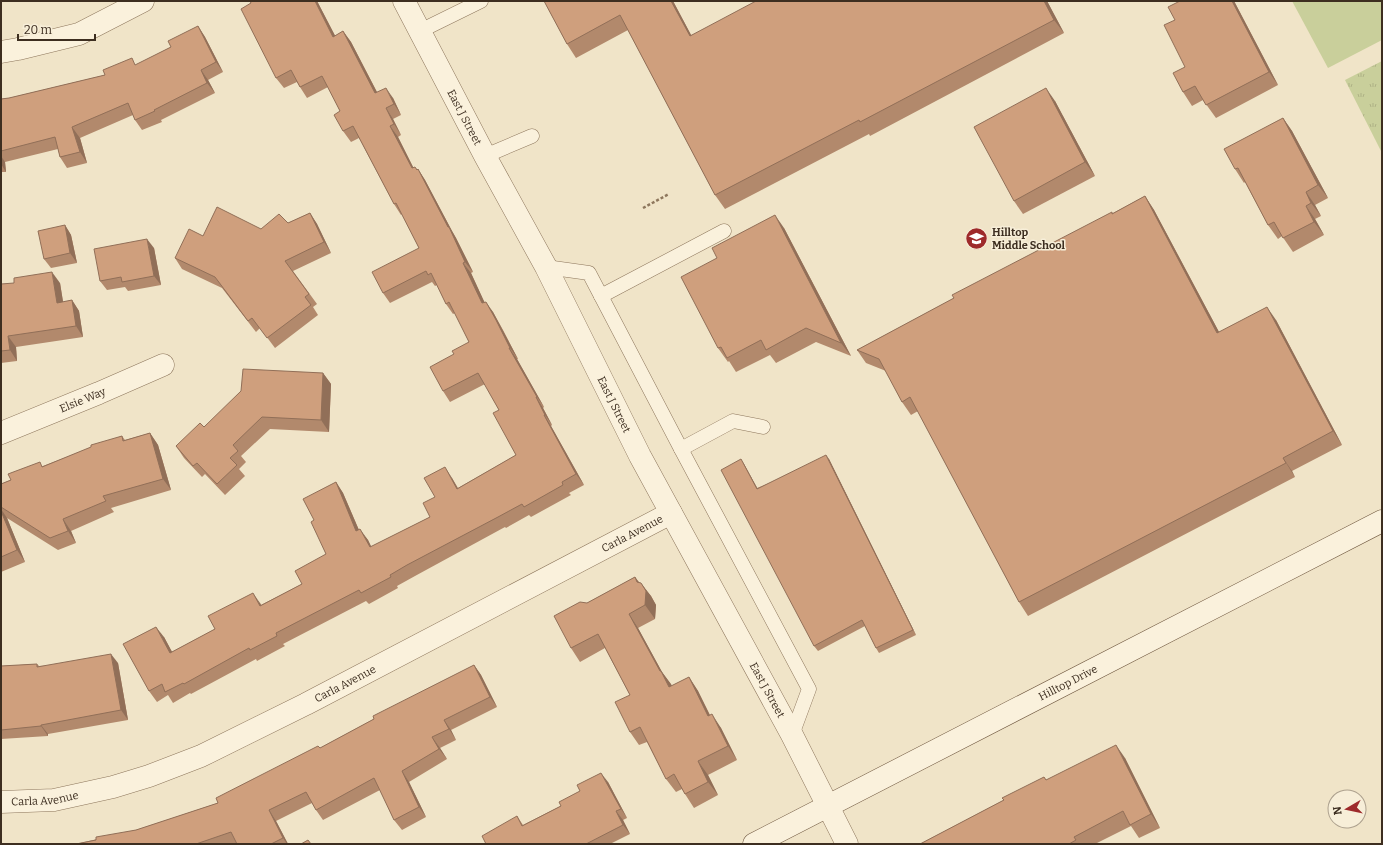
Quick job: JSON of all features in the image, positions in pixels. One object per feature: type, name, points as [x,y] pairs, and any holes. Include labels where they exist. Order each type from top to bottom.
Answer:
[{"type":"street","points":[[1,52],[79,34],[143,1]]},
{"type":"street","name":"East J Street","points":[[404,1],[485,156],[546,267],[637,449],[792,735],[848,844]]},
{"type":"street","name":"Elsie Way","points":[[1,433],[163,365]]},
{"type":"street","name":"Carla Avenue","points":[[1,802],[54,800],[113,787],[150,776],[201,756],[312,700],[671,513]]},
{"type":"street","name":"Hilltop Drive","points":[[754,844],[1382,521]]},
{"type":"lane","points":[[420,31],[481,1]]},
{"type":"lane","points":[[485,156],[532,136]]},
{"type":"lane","points":[[601,296],[724,231]]},
{"type":"lane","points":[[546,267],[589,273],[681,449],[810,689],[792,735]]},
{"type":"lane","points":[[681,449],[733,421],[763,427]]},
{"type":"path","points":[[642,208],[669,194]]},
{"type":"green space","points":[[1292,1],[1382,1],[1382,40],[1328,68]]},
{"type":"green space","points":[[1382,61],[1382,153],[1345,80]]},
{"type":"building","points":[[250,1],[315,1],[333,37],[343,31],[375,93],[386,88],[394,104],[386,108],[394,124],[390,126],[412,168],[415,167],[417,170],[418,169],[449,227],[465,262],[463,263],[482,303],[486,302],[496,320],[509,348],[537,397],[544,415],[576,474],[562,482],[563,485],[524,507],[522,504],[407,565],[390,575],[391,577],[361,593],[359,590],[276,633],[277,636],[250,650],[249,648],[184,684],[183,683],[165,692],[162,684],[149,691],[123,644],[156,627],[170,653],[215,629],[208,616],[253,593],[260,606],[302,584],[295,571],[326,554],[311,522],[314,520],[303,499],[336,482],[356,531],[360,529],[370,547],[430,517],[423,503],[435,497],[424,478],[445,467],[457,489],[516,455],[493,413],[499,410],[478,373],[443,391],[430,367],[454,354],[452,351],[469,342],[449,302],[446,304],[431,273],[428,275],[426,271],[383,293],[372,272],[419,248],[353,126],[343,131],[334,115],[340,111],[322,76],[300,87],[291,70],[276,78],[241,9],[251,3]]},
{"type":"building","points":[[544,1],[671,1],[690,36],[756,1],[1044,1],[1054,20],[860,122],[859,120],[715,195],[620,15],[567,44]]},
{"type":"building","points":[[1180,1],[1232,1],[1269,72],[1206,105],[1195,86],[1183,92],[1173,73],[1185,67],[1164,25],[1175,20],[1168,7]]},
{"type":"building","points":[[198,26],[216,62],[201,70],[207,83],[135,120],[128,103],[72,127],[80,152],[60,157],[55,137],[1,151],[1,99],[105,75],[103,70],[132,58],[135,65],[171,47],[168,41]]},
{"type":"building","points":[[1046,88],[1085,162],[1014,201],[974,127]]},
{"type":"building","points":[[1283,118],[1318,185],[1306,192],[1311,203],[1306,206],[1314,222],[1283,238],[1274,222],[1268,225],[1238,168],[1235,169],[1224,149]]},
{"type":"building","points":[[1145,196],[1217,333],[1267,307],[1333,431],[1283,458],[1286,463],[1019,602],[910,397],[902,402],[879,359],[857,350],[954,298],[952,295]]},
{"type":"building","points":[[217,207],[261,229],[279,214],[288,223],[310,213],[324,242],[285,261],[309,294],[305,297],[311,305],[267,338],[252,318],[248,321],[215,277],[175,258],[189,229],[203,236]]},
{"type":"building","points":[[775,215],[841,343],[806,328],[766,350],[761,340],[727,358],[721,347],[718,348],[681,277],[717,258],[712,248]]},
{"type":"building","points":[[65,225],[70,253],[44,259],[38,231]]},
{"type":"building","points":[[147,239],[154,276],[122,282],[121,277],[100,281],[94,249]]},
{"type":"building","points":[[52,272],[57,303],[72,300],[76,326],[8,336],[10,350],[1,351],[1,284],[14,283],[14,278]]},
{"type":"building","points":[[243,369],[323,373],[321,420],[262,417],[233,445],[238,451],[230,458],[237,465],[217,484],[197,463],[193,466],[176,446],[200,423],[204,427],[241,391]]},
{"type":"building","points":[[150,433],[163,479],[103,496],[106,501],[63,519],[68,531],[50,538],[1,507],[1,484],[11,480],[8,474],[40,462],[42,467],[91,447],[91,445],[122,436],[123,441]]},
{"type":"building","points":[[826,455],[913,630],[876,648],[862,620],[814,646],[721,470],[741,459],[757,489]]},
{"type":"building","points":[[1,511],[17,550],[1,557]]},
{"type":"building","points":[[635,577],[637,582],[641,583],[646,591],[645,605],[629,614],[660,671],[669,687],[689,677],[708,716],[712,714],[728,746],[698,761],[708,782],[685,794],[674,774],[666,779],[640,727],[630,732],[615,702],[630,695],[598,634],[571,648],[554,616],[580,602],[587,603]]},
{"type":"building","points":[[111,654],[121,710],[41,726],[1,730],[1,666],[37,664],[37,667]]},
{"type":"building","points":[[474,665],[490,697],[444,720],[449,729],[432,737],[439,749],[402,771],[419,807],[394,820],[374,778],[316,810],[306,792],[269,810],[283,838],[271,844],[237,844],[231,832],[196,844],[76,844],[96,840],[96,837],[136,830],[218,803],[216,798],[318,746],[320,748],[374,719],[373,716]]},
{"type":"building","points":[[1116,745],[1151,814],[1130,825],[1123,811],[1074,837],[1076,840],[1069,844],[920,844],[1004,800],[1002,798],[1044,777],[1046,780]]},
{"type":"building","points":[[601,773],[621,809],[616,811],[623,825],[586,844],[486,844],[482,836],[517,816],[522,826],[561,806],[559,802],[580,791],[577,785]]},
{"type":"building","points":[[308,840],[311,844],[301,844]]},
{"type":"place","name":"Hilltop Middle School","points":[[976,238]]}]
